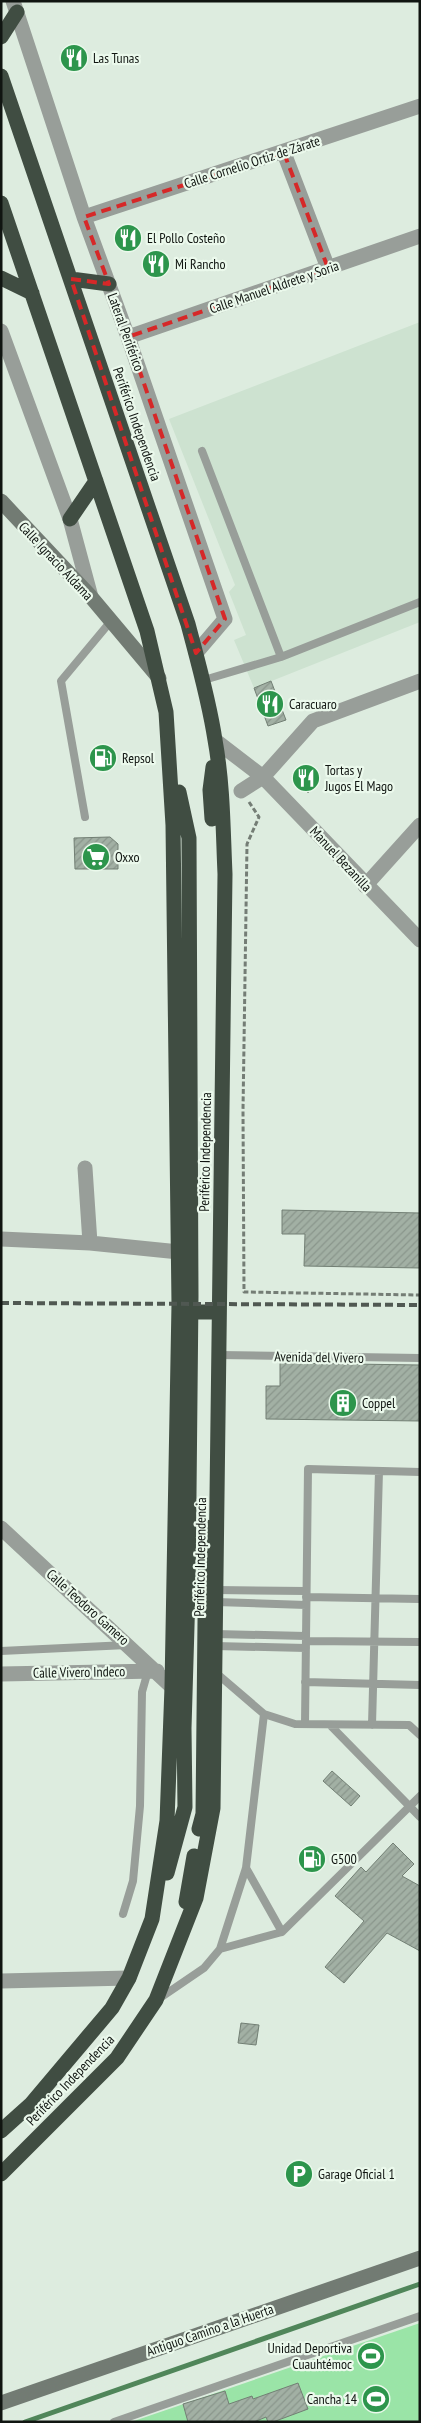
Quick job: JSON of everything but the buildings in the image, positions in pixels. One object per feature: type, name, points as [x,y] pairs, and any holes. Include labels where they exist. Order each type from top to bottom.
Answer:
[{"type":"highway","points":[[1,37],[15,7]]},
{"type":"highway","name":"Periférico Independencia","points":[[1,76],[185,614],[204,680],[216,741],[221,787],[225,872],[214,1312],[219,1355],[213,1808],[196,1898],[156,2000],[117,2058],[1,2174]]},
{"type":"highway","points":[[1,204],[147,631],[166,712],[169,744],[189,838],[185,1312],[188,1592],[184,1728],[185,1807],[171,1863],[154,1908]]},
{"type":"highway","points":[[1,278],[32,293]]},
{"type":"highway","points":[[70,279],[109,284]]},
{"type":"highway","points":[[70,519],[96,481]]},
{"type":"highway","points":[[184,1928],[188,1881],[203,1814],[214,1312],[216,873],[210,790],[216,741]]},
{"type":"highway","name":"Periférico Independencia","points":[[1,2131],[30,2104],[82,2045],[112,2008],[129,1978],[152,1919],[167,1821],[185,1312],[179,1252],[173,825],[169,744]]},
{"type":"highway","points":[[185,1312],[214,1312]]},
{"type":"street","name":"Lateral Periférico","points":[[15,7],[84,217],[128,337],[225,619],[196,653]]},
{"type":"street","name":"Calle Cornelio Ortiz de Zárate","points":[[84,217],[420,106]]},
{"type":"street","points":[[284,152],[328,268]]},
{"type":"street","name":"Calle Manuel Aldrete y Soria","points":[[128,337],[420,236]]},
{"type":"street","points":[[1,331],[70,519],[91,597]]},
{"type":"street","name":"Calle Ignacio Aldama","points":[[1,501],[91,597],[159,678]]},
{"type":"street","points":[[241,792],[263,776],[313,721],[420,681]]},
{"type":"street","name":"Manuel Bezanilla","points":[[216,741],[263,776],[366,886],[420,940]]},
{"type":"street","points":[[366,886],[420,825]]},
{"type":"street","points":[[85,1168],[90,1244]]},
{"type":"street","points":[[1,1238],[179,1252]]},
{"type":"street","name":"Calle Teodoro Gamero","points":[[1,1528],[129,1645],[152,1671],[172,1687]]},
{"type":"street","name":"Calle Vivero Indeco","points":[[1,1674],[152,1671]]},
{"type":"street","points":[[1,1981],[129,1978]]},
{"type":"street","name":"Antiguo Camino a la Huerta","points":[[1,2403],[420,2258]]},
{"type":"lane","points":[[202,451],[281,657]]},
{"type":"lane","points":[[204,680],[281,657],[420,602]]},
{"type":"lane","points":[[85,817],[61,681],[111,621]]},
{"type":"lane","name":"Avenida del Vivero","points":[[219,1355],[420,1358]]},
{"type":"lane","points":[[305,1724],[308,1469],[420,1472]]},
{"type":"lane","points":[[372,1725],[379,1471]]},
{"type":"lane","points":[[216,1596],[306,1598]]},
{"type":"lane","points":[[216,1596],[420,1600]]},
{"type":"lane","points":[[215,1640],[306,1642]]},
{"type":"lane","points":[[215,1640],[420,1642]]},
{"type":"lane","points":[[1,1651],[129,1645]]},
{"type":"lane","points":[[122,1914],[133,1881],[140,1806],[142,1692],[152,1671]]},
{"type":"lane","points":[[215,1672],[264,1714],[295,1724],[409,1726],[420,1735]]},
{"type":"lane","points":[[305,1682],[420,1685]]},
{"type":"lane","points":[[156,2000],[204,1968],[220,1949],[246,1868],[264,1714]]},
{"type":"lane","points":[[330,1725],[420,1817]]},
{"type":"lane","points":[[220,1949],[282,1932],[420,1796]]},
{"type":"lane","points":[[246,1868],[282,1932]]},
{"type":"lane","points":[[114,2422],[420,2316]]},
{"type":"path","points":[[241,792],[259,817],[247,844],[243,1110],[244,1292],[420,1295]]},
{"type":"highlighted area","points":[[284,153],[328,268],[128,337],[225,619],[196,653],[71,279],[109,284],[84,217]]},
{"type":"shaded area","points":[[420,322],[420,622],[254,688],[234,640],[246,635],[229,592],[235,585],[169,419]]},
{"type":"green space","name":"Unidad Deportiva Cuauhtémoc","points":[[420,2323],[420,2422],[131,2422]]},
{"type":"waterway","points":[[25,2422],[420,2284]]},
{"type":"railway","points":[[1,1303],[420,1305]]},
{"type":"place","name":"Las Tunas","points":[[74,58]]},
{"type":"place","name":"El Pollo Costeño","points":[[128,238]]},
{"type":"place","name":"Mi Rancho","points":[[156,264]]},
{"type":"place","name":"Caracuaro","points":[[270,704]]},
{"type":"place","name":"Repsol","points":[[103,758]]},
{"type":"place","name":"Tortas y Jugos El Mago","points":[[306,778]]},
{"type":"place","name":"Oxxo","points":[[96,857]]},
{"type":"place","name":"Coppel","points":[[343,1403]]},
{"type":"place","name":"G500","points":[[312,1859]]},
{"type":"place","name":"Garage Oficial 1","points":[[299,2174]]},
{"type":"place","name":"Unidad Deportiva Cuauhtémoc","points":[[371,2356]]},
{"type":"place","name":"Cancha 14","points":[[376,2399]]}]
